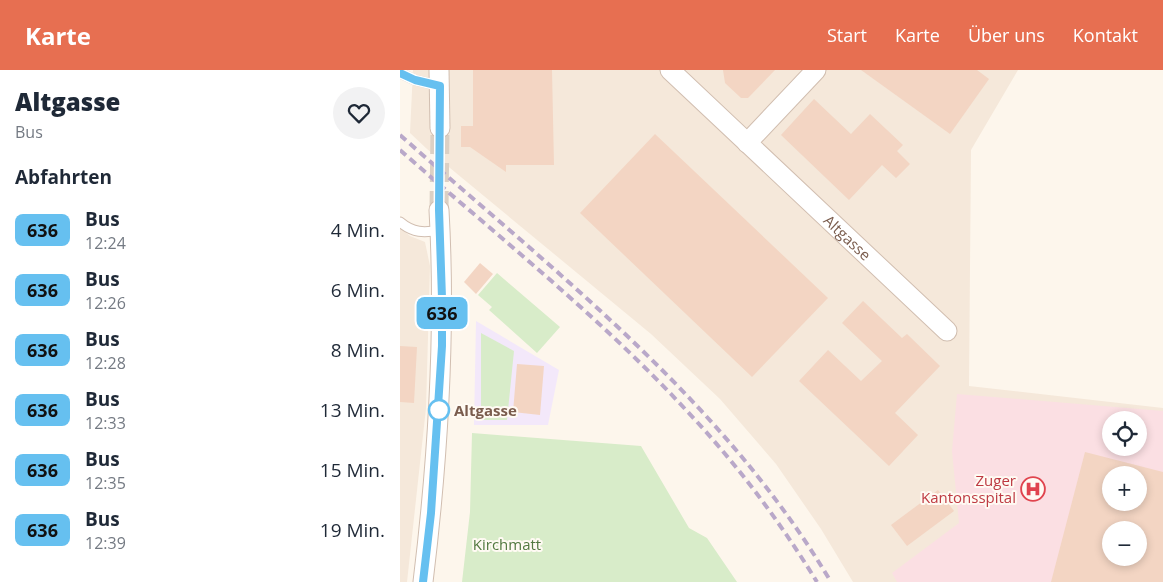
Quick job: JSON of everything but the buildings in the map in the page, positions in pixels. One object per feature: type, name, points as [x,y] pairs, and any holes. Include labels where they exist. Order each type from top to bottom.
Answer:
[{"type":"street","name":"Altgasse","points":[[670,70],[947,331]]},
{"type":"street","points":[[748,143],[816,70]]},
{"type":"street","points":[[440,78],[440,128]]},
{"type":"street","points":[[423,582],[431,513],[439,410],[442,298],[439,210]]},
{"type":"lane","points":[[400,73],[415,80],[440,78]]},
{"type":"lane","points":[[400,222],[407,228],[424,234],[440,230]]},
{"type":"shaded area","points":[[413,70],[1018,70],[971,150],[969,386],[1163,408],[1163,582],[853,582],[821,529],[776,464],[720,399],[651,334],[410,133]]},
{"type":"shaded area","points":[[400,228],[410,236],[425,242],[430,266],[426,408],[407,582],[400,582]]},
{"type":"shaded area","points":[[476,321],[559,370],[548,425],[474,425]]},
{"type":"shaded area","name":"Zuger Kantonsspital","points":[[957,394],[1163,411],[1163,582],[897,582],[892,573],[959,523],[952,451]]},
{"type":"green space","points":[[497,273],[560,327],[537,353],[489,310],[492,307],[478,295]]},
{"type":"green space","points":[[481,333],[514,351],[507,420],[481,420]]},
{"type":"green space","name":"Kirchmatt","points":[[472,433],[641,446],[689,528],[707,538],[737,582],[462,582],[470,512]]},
{"type":"tunnel","points":[[439,210],[440,128]]},
{"type":"railway","points":[[400,135],[576,289],[688,397],[740,455],[788,516],[831,582]]},
{"type":"railway","points":[[400,150],[583,309],[653,375],[739,471],[788,536],[817,582]]},
{"type":"bus line","name":"636","points":[[400,73],[415,80],[440,86],[439,210],[442,274],[442,346],[431,513],[423,582]]},
{"type":"place","name":"Altgasse","points":[[439,410]]},
{"type":"place","name":"Zuger Kantonsspital","points":[[1033,489]]}]
